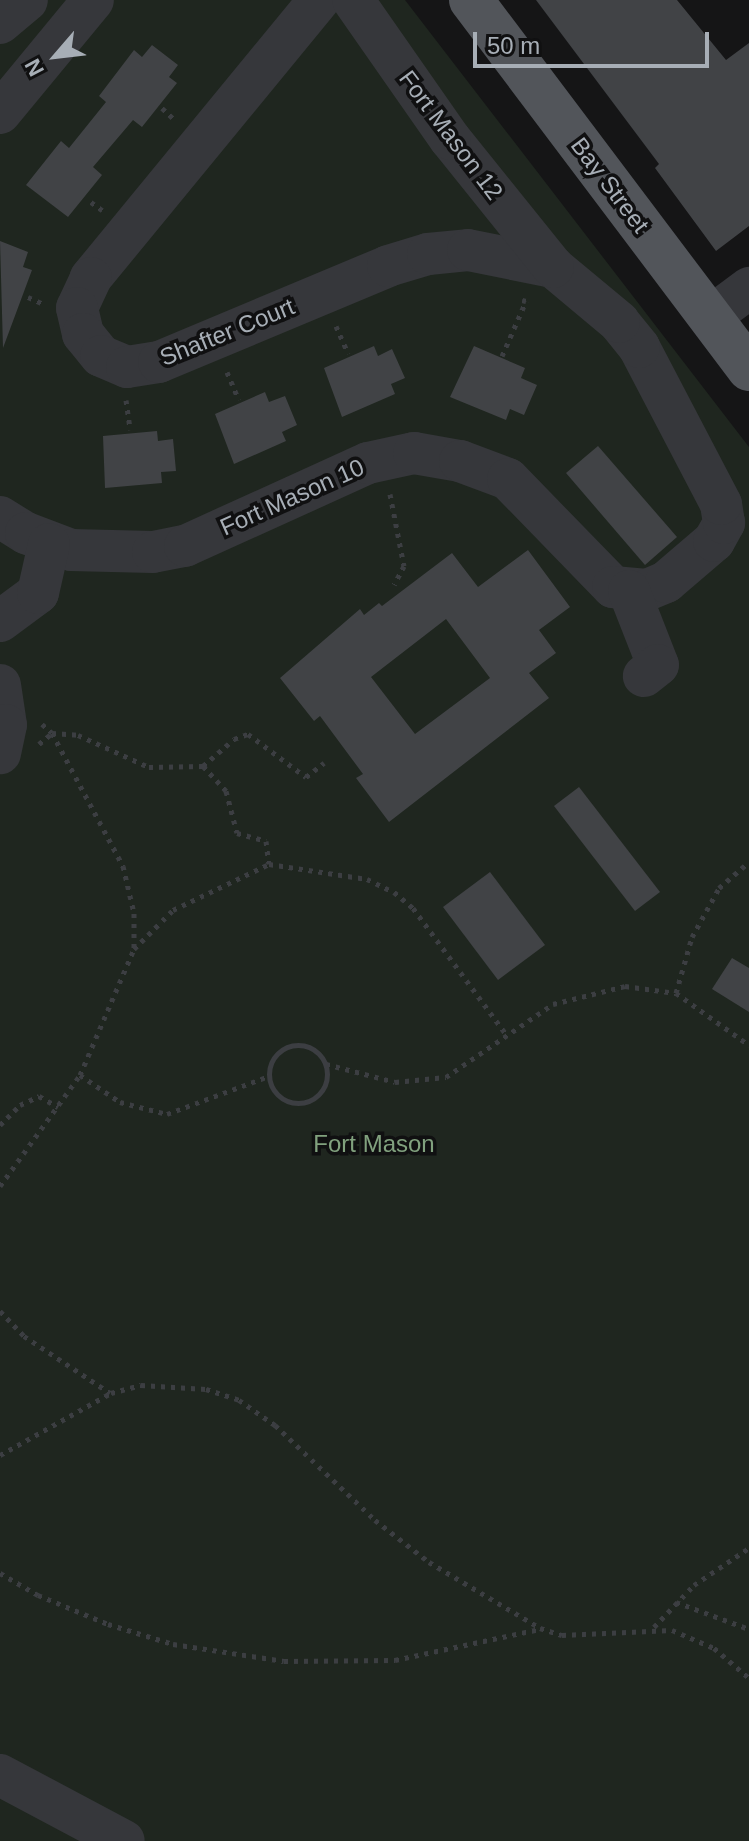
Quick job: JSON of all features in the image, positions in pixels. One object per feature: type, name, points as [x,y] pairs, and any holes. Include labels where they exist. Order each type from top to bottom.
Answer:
[{"type":"main road","name":"Bay Street","points":[[471,0],[749,369]]},
{"type":"street","points":[[0,23],[27,0]]},
{"type":"street","points":[[0,113],[93,0]]},
{"type":"street","name":"Shafter Court","points":[[319,0],[91,278],[77,308],[83,334],[101,356],[127,367],[159,362],[388,266],[428,254],[468,250],[553,267]]},
{"type":"street","name":"Fort Mason 12","points":[[353,0],[450,139],[553,267]]},
{"type":"street","points":[[553,267],[619,322],[639,347],[721,504],[724,523],[714,541],[666,582],[629,591],[658,665],[644,676]]},
{"type":"street","points":[[710,317],[749,288]]},
{"type":"street","name":"Fort Mason 10","points":[[0,517],[49,544],[100,555],[185,546],[267,506],[381,460],[414,453],[460,461],[508,479],[547,514],[599,576],[629,591]]},
{"type":"street","points":[[0,621],[38,593],[49,544]]},
{"type":"street","points":[[0,753],[6,725],[2,691]]},
{"type":"street","points":[[0,1775],[124,1841]]},
{"type":"path","points":[[502,356],[526,301],[515,298]]},
{"type":"path","points":[[321,328],[346,316]]},
{"type":"path","points":[[334,322],[348,353]]},
{"type":"path","points":[[222,360],[239,400]]},
{"type":"path","points":[[214,374],[239,363]]},
{"type":"path","points":[[126,391],[130,430]]},
{"type":"path","points":[[116,397],[138,399]]},
{"type":"path","points":[[381,460],[402,542],[404,566],[394,585]]},
{"type":"path","points":[[2,691],[52,733],[123,866],[134,913],[134,949]]},
{"type":"path","points":[[52,733],[78,735],[149,767],[203,766],[226,744],[248,734],[306,777],[324,763]]},
{"type":"path","points":[[203,766],[226,791],[237,833],[266,841],[269,864]]},
{"type":"path","points":[[676,993],[692,937],[719,888],[749,862]]},
{"type":"path","points":[[0,1186],[80,1075],[134,949],[173,910],[269,864],[340,873],[394,892],[413,908],[505,1033]]},
{"type":"path","points":[[326,1064],[326,1083],[307,1102],[280,1097],[269,1076],[277,1053],[295,1045],[314,1050],[326,1064],[395,1082],[446,1077],[469,1065],[505,1033],[553,1004],[625,986],[676,993],[749,1045]]},
{"type":"path","points":[[80,1075],[120,1102],[167,1114],[269,1076]]},
{"type":"path","points":[[0,1125],[20,1105],[39,1096],[58,1107]]},
{"type":"path","points":[[0,1311],[24,1336],[111,1393]]},
{"type":"path","points":[[0,1455],[111,1393],[175,1384],[239,1400],[275,1425],[375,1520],[429,1562],[540,1628],[587,1636],[654,1627],[714,1648],[749,1678]]},
{"type":"path","points":[[654,1627],[676,1602],[749,1548]]},
{"type":"path","points":[[0,1573],[108,1624],[173,1644],[284,1661],[395,1660],[540,1628]]},
{"type":"path","points":[[676,1602],[749,1629]]},
{"type":"green space","name":"Fort Mason","points":[[0,0],[405,0],[749,447],[749,1841],[0,1841]]},
{"type":"building","points":[[536,0],[677,0],[726,60],[749,43],[749,226],[716,251],[655,168],[659,164]]},
{"type":"building","points":[[152,45],[178,65],[169,77],[177,83],[142,127],[133,120],[93,167],[102,175],[68,217],[26,185],[61,141],[69,148],[106,102],[99,96],[134,50],[142,57]]},
{"type":"building","points":[[0,241],[28,252],[23,267],[32,270],[3,348]]},
{"type":"building","points":[[374,346],[378,356],[392,349],[405,378],[391,384],[395,394],[342,417],[324,368]]},
{"type":"building","points":[[474,346],[525,368],[521,378],[537,385],[524,415],[510,409],[506,420],[450,397]]},
{"type":"building","points":[[265,392],[269,402],[285,396],[297,425],[282,432],[286,441],[234,464],[215,414]]},
{"type":"building","points":[[157,431],[158,441],[173,439],[176,471],[161,472],[162,483],[105,488],[103,436]]},
{"type":"building","points":[[598,446],[677,537],[645,565],[566,473]]},
{"type":"building","points":[[528,550],[570,607],[539,630],[556,653],[529,673],[549,698],[389,822],[356,778],[363,774],[320,716],[314,721],[280,678],[360,609],[364,615],[379,603],[382,606],[452,553],[478,587]],"holes":[[[446,619],[490,678],[415,734],[371,677]]]},
{"type":"building","points":[[579,787],[660,892],[635,911],[554,806]]},
{"type":"building","points":[[490,872],[545,945],[498,980],[443,907]]},
{"type":"building","points":[[732,958],[749,968],[749,1012],[712,989]]}]
